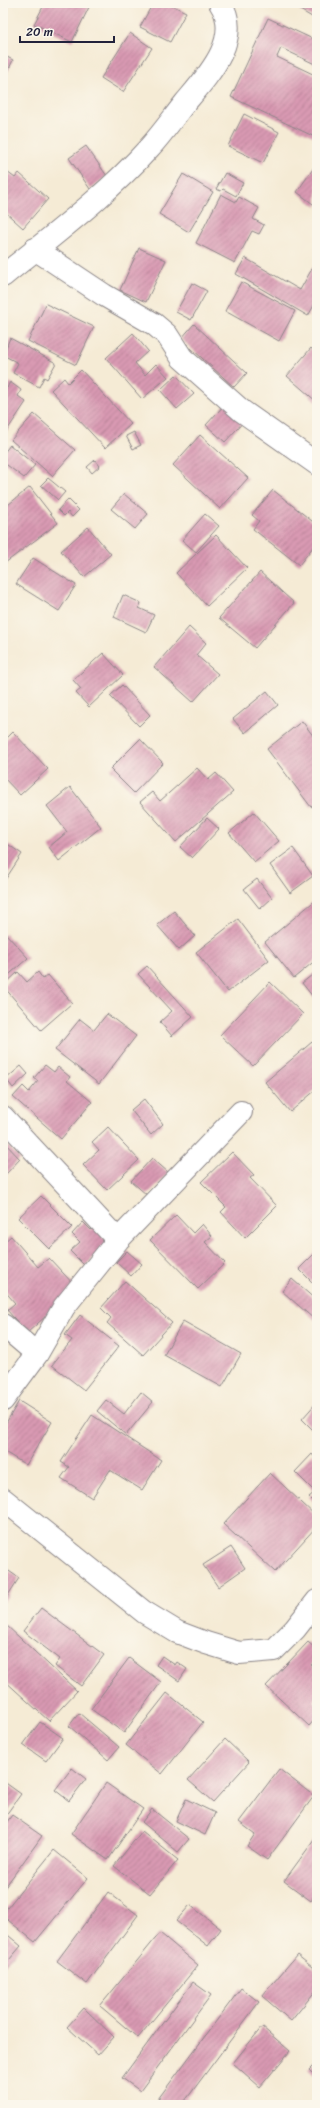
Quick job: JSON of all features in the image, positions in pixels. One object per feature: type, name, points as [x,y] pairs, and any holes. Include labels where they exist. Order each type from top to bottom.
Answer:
[{"type":"street","points":[[3,276],[84,210],[149,149],[214,67],[225,44],[229,27],[224,8],[220,3]]},
{"type":"street","points":[[35,249],[104,295],[154,324],[167,335],[182,358],[242,411],[317,464]]},
{"type":"street","points":[[3,1400],[37,1354],[64,1307],[118,1240],[241,1112]]},
{"type":"street","points":[[3,1117],[118,1240]]},
{"type":"street","points":[[3,1326],[37,1354]]},
{"type":"street","points":[[3,1499],[144,1612],[177,1632],[206,1643],[239,1653],[274,1650],[295,1629],[317,1601]]},
{"type":"building","points":[[45,3],[91,3],[72,42],[34,24]]},
{"type":"building","points":[[153,3],[167,3],[186,12],[170,42],[140,27]]},
{"type":"building","points":[[297,3],[317,3],[317,20],[295,7]]},
{"type":"building","points":[[268,18],[317,41],[317,65],[281,48],[277,57],[317,76],[317,138],[231,97]]},
{"type":"building","points":[[130,33],[152,48],[123,92],[101,78]]},
{"type":"building","points":[[3,55],[13,60],[3,82]]},
{"type":"building","points":[[244,114],[279,132],[263,163],[228,146]]},
{"type":"building","points":[[86,146],[107,176],[90,189],[69,158]]},
{"type":"building","points":[[317,163],[317,207],[297,192]]},
{"type":"building","points":[[3,169],[15,178],[19,173],[48,199],[23,228],[3,210]]},
{"type":"building","points":[[225,173],[243,183],[236,196],[223,189],[221,191],[216,189]]},
{"type":"building","points":[[183,174],[213,192],[189,232],[159,214]]},
{"type":"building","points":[[221,194],[236,202],[239,197],[259,208],[253,219],[264,225],[259,234],[252,231],[235,263],[196,243]]},
{"type":"building","points":[[139,248],[166,260],[146,302],[120,290]]},
{"type":"building","points":[[245,258],[300,290],[317,260],[317,300],[308,316],[236,274]]},
{"type":"building","points":[[241,282],[295,311],[279,341],[225,311]]},
{"type":"building","points":[[192,283],[207,291],[191,320],[176,312]]},
{"type":"building","points":[[46,304],[94,327],[76,365],[28,341]]},
{"type":"building","points":[[194,324],[247,373],[234,387],[181,339]]},
{"type":"building","points":[[133,333],[148,351],[135,363],[145,375],[156,364],[168,377],[142,399],[106,358]]},
{"type":"building","points":[[10,338],[56,363],[47,379],[44,377],[39,387],[13,373],[18,363],[3,355]]},
{"type":"building","points":[[311,348],[317,354],[317,402],[287,376]]},
{"type":"building","points":[[81,370],[131,424],[105,448],[51,390],[64,378],[68,383]]},
{"type":"building","points":[[176,375],[194,394],[177,409],[160,390]]},
{"type":"building","points":[[10,382],[21,390],[18,396],[26,402],[6,432],[3,429],[3,385],[7,388]]},
{"type":"building","points":[[228,401],[247,418],[225,442],[206,425]]},
{"type":"building","points":[[34,414],[75,450],[52,476],[11,440]]},
{"type":"building","points":[[134,432],[141,445],[133,449],[126,436]]},
{"type":"building","points":[[200,435],[248,478],[220,509],[173,465]]},
{"type":"building","points":[[10,445],[35,465],[24,478],[3,462],[3,454]]},
{"type":"building","points":[[95,460],[100,466],[92,473],[87,467]]},
{"type":"building","points":[[48,478],[65,492],[58,500],[41,485]]},
{"type":"building","points":[[30,487],[58,523],[5,563],[3,560],[3,509]]},
{"type":"building","points":[[273,490],[317,525],[317,542],[299,565],[253,529],[259,521],[252,515]]},
{"type":"building","points":[[124,494],[148,514],[135,529],[111,509]]},
{"type":"building","points":[[68,499],[79,510],[72,517],[68,512],[64,516],[58,510]]},
{"type":"building","points":[[205,514],[219,526],[196,552],[182,540]]},
{"type":"building","points":[[88,527],[111,554],[84,577],[61,551]]},
{"type":"building","points":[[216,535],[247,568],[207,606],[176,573]]},
{"type":"building","points":[[33,558],[76,585],[59,611],[16,584]]},
{"type":"building","points":[[260,572],[294,603],[255,648],[219,618]]},
{"type":"building","points":[[123,595],[141,603],[139,608],[154,615],[146,632],[114,617]]},
{"type":"building","points":[[189,627],[206,643],[196,655],[218,674],[193,702],[154,667]]},
{"type":"building","points":[[103,653],[123,675],[89,707],[76,693],[81,689],[73,680]]},
{"type":"building","points":[[122,685],[150,715],[139,726],[110,696]]},
{"type":"building","points":[[267,691],[278,705],[245,733],[233,719]]},
{"type":"building","points":[[302,721],[317,741],[317,803],[311,807],[267,749]]},
{"type":"building","points":[[13,732],[48,769],[20,795],[3,777],[3,742]]},
{"type":"building","points":[[140,739],[163,763],[134,793],[110,769]]},
{"type":"building","points":[[197,768],[208,780],[216,773],[233,792],[176,842],[140,802],[152,792],[160,801]]},
{"type":"building","points":[[70,787],[101,827],[59,861],[49,847],[67,832],[47,806]]},
{"type":"building","points":[[254,812],[279,841],[254,862],[229,833]]},
{"type":"building","points":[[207,818],[219,829],[192,858],[180,847]]},
{"type":"building","points":[[3,841],[22,854],[3,883]]},
{"type":"building","points":[[293,848],[313,876],[290,893],[270,865]]},
{"type":"building","points":[[257,879],[272,898],[260,909],[244,889]]},
{"type":"building","points":[[317,899],[317,959],[294,978],[265,942]]},
{"type":"building","points":[[174,911],[195,936],[179,950],[157,925]]},
{"type":"building","points":[[238,919],[269,960],[228,992],[196,952]]},
{"type":"building","points":[[6,934],[28,958],[3,980],[3,936]]},
{"type":"building","points":[[147,966],[193,1017],[172,1036],[160,1022],[172,1011],[138,974]]},
{"type":"building","points":[[317,971],[317,1002],[302,983]]},
{"type":"building","points":[[18,972],[27,982],[38,972],[43,979],[48,975],[72,1003],[41,1030],[3,986]]},
{"type":"building","points":[[270,982],[303,1014],[253,1066],[220,1035]]},
{"type":"building","points":[[107,1014],[136,1036],[99,1084],[55,1050],[80,1019],[94,1030]]},
{"type":"building","points":[[312,1042],[317,1048],[317,1089],[290,1112],[265,1082]]},
{"type":"building","points":[[45,1065],[54,1072],[58,1067],[70,1077],[67,1081],[92,1102],[61,1139],[13,1097],[23,1086],[29,1092],[38,1081],[34,1078]]},
{"type":"building","points":[[21,1066],[28,1074],[13,1088],[6,1079]]},
{"type":"building","points":[[144,1099],[163,1124],[151,1135],[131,1110]]},
{"type":"building","points":[[108,1127],[139,1160],[107,1190],[83,1165],[99,1150],[92,1142]]},
{"type":"building","points":[[3,1141],[20,1159],[6,1174],[3,1171]]},
{"type":"building","points":[[232,1152],[254,1175],[250,1178],[277,1206],[245,1238],[221,1212],[226,1207],[201,1182]]},
{"type":"building","points":[[152,1158],[169,1173],[147,1195],[131,1181]]},
{"type":"building","points":[[41,1196],[72,1227],[49,1249],[18,1218]]},
{"type":"building","points":[[176,1215],[193,1233],[202,1224],[212,1236],[205,1242],[225,1263],[198,1289],[150,1240]]},
{"type":"building","points":[[83,1222],[91,1230],[94,1227],[109,1242],[85,1266],[70,1251],[80,1242],[72,1234]]},
{"type":"building","points":[[11,1236],[38,1267],[49,1258],[77,1288],[27,1333],[7,1310],[15,1303],[3,1289],[3,1243]]},
{"type":"building","points":[[127,1251],[142,1264],[131,1276],[116,1262]]},
{"type":"building","points":[[317,1251],[317,1287],[299,1269]]},
{"type":"building","points":[[292,1279],[317,1301],[317,1318],[315,1320],[282,1291]]},
{"type":"building","points":[[125,1281],[172,1323],[143,1355],[107,1323],[111,1318],[101,1308]]},
{"type":"building","points":[[80,1315],[119,1346],[84,1390],[52,1365],[72,1340],[65,1335]]},
{"type":"building","points":[[183,1321],[241,1354],[222,1387],[164,1355]]},
{"type":"building","points":[[141,1392],[153,1402],[126,1435],[97,1411],[106,1400],[124,1414]]},
{"type":"building","points":[[19,1401],[52,1422],[26,1465],[3,1451],[3,1428]]},
{"type":"building","points":[[317,1402],[317,1434],[302,1419]]},
{"type":"building","points":[[92,1415],[161,1460],[142,1490],[110,1470],[92,1498],[61,1478],[69,1467],[61,1462]]},
{"type":"building","points":[[312,1454],[317,1460],[317,1505],[309,1497],[315,1492],[295,1472]]},
{"type":"building","points":[[270,1473],[317,1517],[317,1526],[275,1572],[223,1524]]},
{"type":"building","points":[[231,1547],[245,1568],[218,1587],[203,1565]]},
{"type":"building","points":[[3,1567],[19,1578],[3,1603]]},
{"type":"building","points":[[41,1608],[104,1655],[81,1686],[55,1666],[60,1659],[23,1631]]},
{"type":"building","points":[[6,1625],[77,1691],[49,1721],[3,1679],[3,1628]]},
{"type":"building","points":[[308,1642],[317,1650],[317,1659],[311,1665],[317,1671],[317,1698],[314,1701],[317,1704],[317,1717],[309,1726],[266,1686]]},
{"type":"building","points":[[162,1656],[175,1665],[177,1662],[187,1669],[179,1681],[156,1665]]},
{"type":"building","points":[[129,1658],[161,1682],[124,1733],[91,1709]]},
{"type":"building","points":[[167,1693],[203,1722],[162,1774],[126,1745]]},
{"type":"building","points":[[79,1713],[119,1747],[108,1760],[69,1726]]},
{"type":"building","points":[[40,1722],[63,1738],[46,1761],[23,1745]]},
{"type":"building","points":[[225,1739],[249,1762],[213,1802],[188,1780]]},
{"type":"building","points":[[72,1768],[86,1779],[69,1801],[55,1790]]},
{"type":"building","points":[[279,1769],[314,1796],[267,1860],[247,1846],[255,1834],[239,1822]]},
{"type":"building","points":[[3,1781],[21,1794],[3,1819]]},
{"type":"building","points":[[106,1783],[143,1809],[108,1860],[71,1834]]},
{"type":"building","points":[[186,1799],[215,1813],[205,1835],[176,1821]]},
{"type":"building","points":[[152,1809],[189,1839],[178,1852],[142,1822]]},
{"type":"building","points":[[12,1815],[42,1836],[3,1890],[3,1827]]},
{"type":"building","points":[[142,1831],[178,1860],[150,1894],[114,1866]]},
{"type":"building","points":[[317,1836],[317,1892],[311,1901],[284,1881]]},
{"type":"building","points":[[54,1850],[88,1878],[35,1942],[3,1916],[3,1913]]},
{"type":"building","points":[[108,1892],[138,1915],[87,1984],[57,1961]]},
{"type":"building","points":[[190,1905],[221,1929],[208,1946],[176,1921]]},
{"type":"building","points":[[3,1931],[21,1946],[3,1967]]},
{"type":"building","points":[[160,1933],[198,1965],[138,2038],[100,2006]]},
{"type":"building","points":[[297,1955],[317,1971],[317,1989],[291,2021],[262,1996]]},
{"type":"building","points":[[193,1982],[211,1995],[140,2091],[122,2078]]},
{"type":"building","points":[[241,1988],[259,2002],[182,2105],[157,2105],[155,2103]]},
{"type":"building","points":[[84,2008],[114,2037],[98,2055],[67,2027]]},
{"type":"building","points":[[262,2027],[290,2051],[260,2087],[233,2063]]},
{"type":"building","points":[[317,2062],[317,2078],[309,2070]]}]
